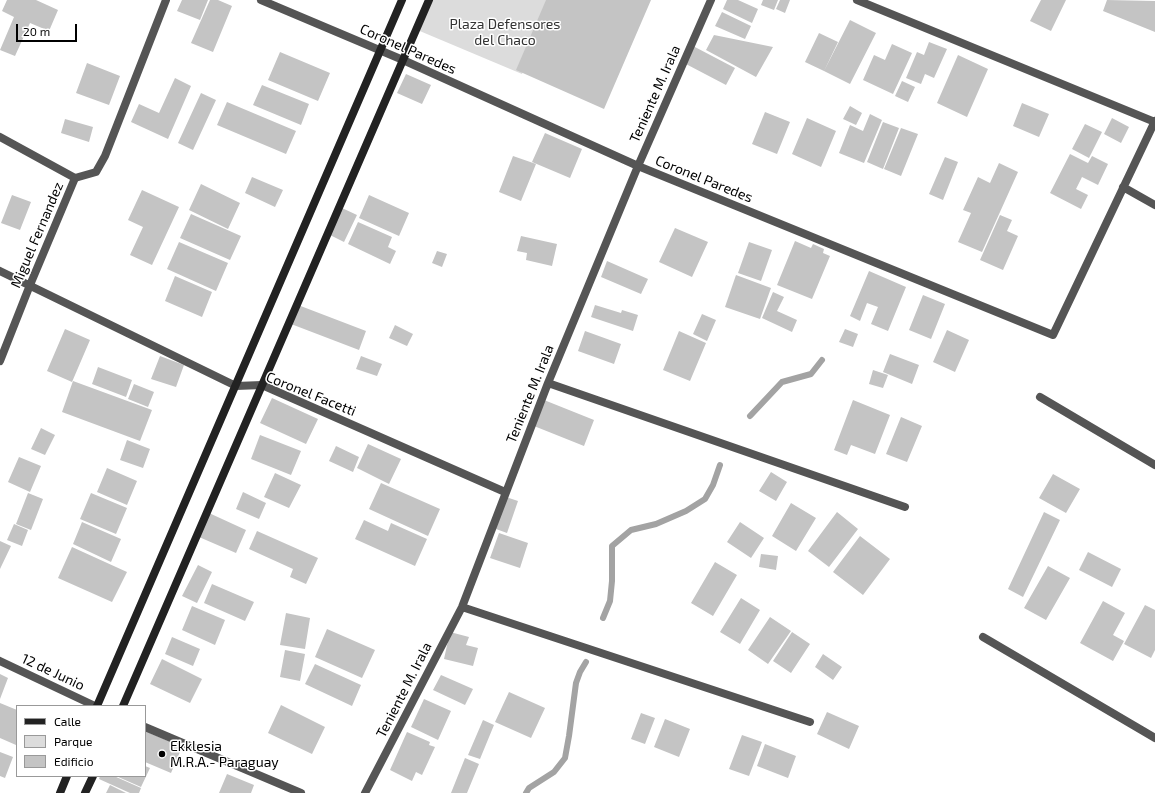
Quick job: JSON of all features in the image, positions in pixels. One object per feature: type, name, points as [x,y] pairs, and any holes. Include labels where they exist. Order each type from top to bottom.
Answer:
[{"type":"street","name":"Miguel Fernandez","points":[[0,362],[30,285],[75,178],[96,172],[105,156],[166,0]]},
{"type":"street","name":"Coronel Paredes","points":[[261,0],[403,60],[638,166],[1052,335],[1123,187]]},
{"type":"street","points":[[96,705],[402,0]]},
{"type":"street","points":[[123,705],[429,0]]},
{"type":"street","name":"Teniente M. Irala","points":[[365,793],[462,607],[548,383],[638,166],[712,0]]},
{"type":"street","points":[[857,0],[1155,122],[1123,187],[1155,205]]},
{"type":"street","points":[[0,137],[75,178]]},
{"type":"street","name":"Coronel Facetti","points":[[0,271],[236,386],[262,385],[505,492]]},
{"type":"street","points":[[548,383],[905,507]]},
{"type":"street","points":[[1040,397],[1155,465]]},
{"type":"street","points":[[462,607],[810,722]]},
{"type":"street","points":[[983,637],[1155,738]]},
{"type":"street","name":"12 de Junio","points":[[0,661],[94,705]]},
{"type":"street","points":[[146,727],[301,793]]},
{"type":"street","points":[[60,793],[67,777]]},
{"type":"street","points":[[85,793],[93,777]]},
{"type":"green space","name":"Plaza Defensores del Chaco","points":[[427,0],[555,0],[522,74],[415,29]]},
{"type":"building","points":[[7,0],[36,0],[58,10],[49,31],[30,23],[15,56],[0,50],[14,17],[2,11]]},
{"type":"building","points":[[182,0],[208,0],[200,20],[177,11]]},
{"type":"building","points":[[210,0],[218,0],[232,6],[213,52],[191,43]]},
{"type":"building","points":[[546,0],[651,0],[604,109],[516,70]]},
{"type":"building","points":[[727,0],[738,0],[758,9],[752,23],[723,9]]},
{"type":"building","points":[[763,0],[778,0],[774,10],[761,5]]},
{"type":"building","points":[[780,0],[790,0],[785,13],[776,9]]},
{"type":"building","points":[[1041,0],[1066,0],[1051,31],[1030,21]]},
{"type":"building","points":[[1107,0],[1155,1],[1155,32],[1103,11]]},
{"type":"building","points":[[722,12],[751,26],[745,39],[715,26]]},
{"type":"building","points":[[850,20],[876,33],[850,84],[824,71]]},
{"type":"building","points":[[819,33],[838,42],[824,71],[805,62]]},
{"type":"building","points":[[714,35],[773,47],[756,77],[706,50]]},
{"type":"building","points":[[929,42],[947,49],[934,78],[925,74],[921,84],[906,78],[917,52],[924,55]]},
{"type":"building","points":[[892,44],[912,53],[893,94],[863,80],[874,55],[885,60]]},
{"type":"building","points":[[693,46],[735,68],[726,85],[684,63]]},
{"type":"building","points":[[280,52],[330,73],[318,101],[268,80]]},
{"type":"building","points":[[958,55],[988,69],[967,117],[937,103]]},
{"type":"building","points":[[87,63],[120,76],[109,105],[76,93]]},
{"type":"building","points":[[406,74],[431,85],[422,104],[397,93]]},
{"type":"building","points":[[175,78],[191,86],[168,139],[131,122],[139,104],[159,113]]},
{"type":"building","points":[[902,81],[915,87],[908,102],[895,96]]},
{"type":"building","points":[[262,85],[309,104],[301,125],[253,105]]},
{"type":"building","points":[[201,93],[216,100],[193,150],[178,143]]},
{"type":"building","points":[[227,102],[296,131],[286,154],[217,125]]},
{"type":"building","points":[[1022,103],[1049,114],[1039,137],[1013,126]]},
{"type":"building","points":[[850,106],[862,113],[856,125],[843,119]]},
{"type":"building","points":[[765,112],[790,122],[777,154],[752,144]]},
{"type":"building","points":[[870,114],[882,120],[864,163],[839,153],[850,125],[863,131]]},
{"type":"building","points":[[807,118],[836,131],[821,167],[792,154]]},
{"type":"building","points":[[1112,118],[1129,127],[1121,143],[1104,134]]},
{"type":"building","points":[[65,119],[93,127],[89,142],[61,133]]},
{"type":"building","points":[[883,122],[899,128],[883,169],[867,162]]},
{"type":"building","points":[[1085,124],[1102,132],[1089,158],[1072,149]]},
{"type":"building","points":[[901,128],[918,134],[901,176],[884,169]]},
{"type":"building","points":[[545,133],[582,149],[570,178],[532,162]]},
{"type":"building","points":[[1070,154],[1088,163],[1092,156],[1108,164],[1098,185],[1082,177],[1076,189],[1088,195],[1081,209],[1050,193]]},
{"type":"building","points":[[513,156],[536,164],[521,201],[499,192]]},
{"type":"building","points":[[945,157],[958,162],[943,200],[929,194]]},
{"type":"building","points":[[999,163],[1018,172],[982,252],[958,242],[971,213],[963,210],[978,177],[990,183]]},
{"type":"building","points":[[252,177],[283,190],[275,207],[245,193]]},
{"type":"building","points":[[201,184],[240,203],[228,229],[189,210]]},
{"type":"building","points":[[142,190],[179,207],[152,265],[130,255],[143,227],[128,220]]},
{"type":"building","points":[[12,195],[31,202],[20,230],[1,223]]},
{"type":"building","points":[[369,195],[409,213],[399,236],[359,218]]},
{"type":"building","points":[[342,208],[357,215],[344,242],[330,235]]},
{"type":"building","points":[[191,214],[241,236],[230,260],[180,238]]},
{"type":"building","points":[[1000,215],[1012,220],[1007,231],[1018,236],[1003,270],[980,260]]},
{"type":"building","points":[[358,222],[392,237],[388,247],[396,251],[390,264],[348,244]]},
{"type":"building","points":[[675,228],[708,242],[692,277],[659,262]]},
{"type":"building","points":[[521,236],[557,244],[552,266],[526,260],[527,253],[517,251]]},
{"type":"building","points":[[795,241],[811,248],[813,244],[824,249],[823,253],[830,256],[812,299],[777,285]]},
{"type":"building","points":[[179,242],[228,263],[216,291],[167,269]]},
{"type":"building","points":[[749,242],[772,250],[761,281],[738,273]]},
{"type":"building","points":[[437,251],[447,254],[442,267],[432,263]]},
{"type":"building","points":[[607,261],[648,279],[641,294],[601,277]]},
{"type":"building","points":[[869,271],[906,287],[888,331],[871,324],[878,307],[867,303],[860,321],[850,316]]},
{"type":"building","points":[[736,275],[771,288],[760,319],[725,307]]},
{"type":"building","points":[[175,276],[212,292],[202,317],[165,301]]},
{"type":"building","points":[[773,292],[784,297],[777,311],[797,320],[792,332],[762,318]]},
{"type":"building","points":[[923,295],[945,304],[931,339],[909,330]]},
{"type":"building","points":[[298,305],[366,331],[359,350],[291,324]]},
{"type":"building","points":[[595,305],[621,313],[622,310],[638,315],[633,331],[591,317]]},
{"type":"building","points":[[702,314],[716,320],[707,341],[693,334]]},
{"type":"building","points":[[395,325],[413,334],[407,346],[389,338]]},
{"type":"building","points":[[65,329],[90,340],[72,382],[47,371]]},
{"type":"building","points":[[845,329],[858,334],[853,347],[839,342]]},
{"type":"building","points":[[947,330],[969,340],[955,372],[933,362]]},
{"type":"building","points":[[585,331],[621,344],[614,364],[578,351]]},
{"type":"building","points":[[679,331],[706,343],[690,381],[663,370]]},
{"type":"building","points":[[890,354],[919,365],[912,384],[883,372]]},
{"type":"building","points":[[160,356],[184,365],[176,387],[151,379]]},
{"type":"building","points":[[361,356],[382,364],[377,376],[356,369]]},
{"type":"building","points":[[98,367],[132,380],[126,397],[92,384]]},
{"type":"building","points":[[873,370],[888,375],[883,388],[869,384]]},
{"type":"building","points":[[73,381],[152,410],[140,441],[62,412]]},
{"type":"building","points":[[134,384],[154,392],[148,407],[128,399]]},
{"type":"building","points":[[272,398],[318,419],[306,444],[260,423]]},
{"type":"building","points":[[544,400],[594,420],[584,446],[534,426]]},
{"type":"building","points":[[853,400],[890,415],[875,454],[851,445],[847,455],[834,450]]},
{"type":"building","points":[[901,417],[922,426],[907,462],[886,454]]},
{"type":"building","points":[[41,428],[55,435],[45,455],[31,449]]},
{"type":"building","points":[[260,435],[301,451],[291,475],[251,459]]},
{"type":"building","points":[[127,440],[150,449],[143,468],[120,460]]},
{"type":"building","points":[[368,444],[401,459],[389,484],[357,468]]},
{"type":"building","points":[[336,446],[359,457],[353,472],[329,461]]},
{"type":"building","points":[[19,457],[41,466],[30,492],[8,482]]},
{"type":"building","points":[[107,468],[137,481],[127,505],[97,492]]},
{"type":"building","points":[[771,472],[787,482],[776,501],[759,491]]},
{"type":"building","points":[[275,473],[301,485],[289,508],[264,497]]},
{"type":"building","points":[[1053,474],[1080,489],[1066,513],[1039,498]]},
{"type":"building","points":[[381,483],[440,509],[428,536],[369,509]]},
{"type":"building","points":[[243,492],[266,503],[259,519],[236,509]]},
{"type":"building","points":[[28,493],[43,499],[31,530],[16,524]]},
{"type":"building","points":[[91,493],[127,508],[116,534],[80,519]]},
{"type":"building","points":[[506,497],[518,501],[507,533],[496,529]]},
{"type":"building","points":[[791,503],[816,518],[796,551],[772,536]]},
{"type":"building","points":[[837,512],[858,529],[829,567],[808,551]]},
{"type":"building","points":[[1044,512],[1060,520],[1023,597],[1008,589]]},
{"type":"building","points":[[209,513],[246,530],[236,553],[199,537]]},
{"type":"building","points":[[364,520],[388,531],[391,523],[427,539],[415,566],[355,539]]},
{"type":"building","points":[[82,522],[121,539],[111,562],[73,544]]},
{"type":"building","points":[[740,522],[764,538],[751,558],[727,542]]},
{"type":"building","points":[[14,524],[28,530],[22,546],[7,540]]},
{"type":"building","points":[[257,531],[318,558],[306,584],[290,577],[293,569],[249,549]]},
{"type":"building","points":[[499,533],[528,543],[520,568],[490,558]]},
{"type":"building","points":[[860,536],[890,559],[863,595],[833,572]]},
{"type":"building","points":[[0,541],[11,546],[0,569]]},
{"type":"building","points":[[72,547],[127,572],[112,602],[58,578]]},
{"type":"building","points":[[1088,552],[1121,569],[1112,587],[1079,570]]},
{"type":"building","points":[[761,554],[778,556],[776,570],[759,567]]},
{"type":"building","points":[[715,562],[737,575],[713,616],[691,603]]},
{"type":"building","points":[[198,565],[212,572],[197,603],[182,596]]},
{"type":"building","points":[[1048,566],[1070,578],[1046,620],[1024,608]]},
{"type":"building","points":[[212,584],[254,602],[245,621],[204,603]]},
{"type":"building","points":[[741,598],[760,610],[740,644],[720,632]]},
{"type":"building","points":[[1103,601],[1125,613],[1113,635],[1124,641],[1113,661],[1080,643]]},
{"type":"building","points":[[1145,605],[1155,610],[1155,650],[1151,658],[1124,644]]},
{"type":"building","points":[[192,606],[225,620],[215,645],[182,630]]},
{"type":"building","points":[[286,613],[310,618],[305,649],[280,645]]},
{"type":"building","points":[[770,617],[791,631],[768,664],[748,650]]},
{"type":"building","points":[[327,629],[375,650],[362,678],[315,657]]},
{"type":"building","points":[[450,632],[469,637],[466,645],[478,648],[473,666],[444,659]]},
{"type":"building","points":[[792,632],[810,644],[791,673],[773,661]]},
{"type":"building","points":[[172,637],[200,649],[193,666],[165,654]]},
{"type":"building","points":[[285,650],[305,654],[300,681],[280,677]]},
{"type":"building","points":[[823,654],[842,667],[833,680],[815,667]]},
{"type":"building","points":[[162,659],[202,679],[190,703],[150,684]]},
{"type":"building","points":[[315,664],[361,685],[352,706],[305,684]]},
{"type":"building","points":[[0,674],[8,678],[0,699]]},
{"type":"building","points":[[441,675],[473,689],[465,705],[433,690]]},
{"type":"building","points":[[509,692],[545,708],[531,738],[495,722]]},
{"type":"building","points":[[424,699],[451,711],[438,740],[411,727]]},
{"type":"building","points":[[0,703],[16,710],[16,745],[0,738]]},
{"type":"building","points":[[281,705],[325,727],[312,754],[268,733]]},
{"type":"building","points":[[827,712],[859,726],[849,749],[817,734]]},
{"type":"building","points":[[641,713],[655,718],[645,744],[631,739]]},
{"type":"building","points":[[665,719],[690,729],[679,757],[654,747]]},
{"type":"building","points":[[483,720],[494,725],[480,759],[468,755]]},
{"type":"building","name":"Ekklesia M.R.A.- Paraguay","points":[[146,731],[182,747],[171,773],[146,762]]},
{"type":"building","points":[[407,732],[430,742],[429,745],[435,747],[422,775],[416,772],[412,781],[390,770]]},
{"type":"building","points":[[742,735],[762,742],[749,776],[729,769]]},
{"type":"building","points":[[765,744],[796,756],[788,778],[757,766]]},
{"type":"building","points":[[0,752],[13,757],[5,778],[0,776]]},
{"type":"building","points":[[465,758],[479,764],[467,793],[451,793]]},
{"type":"building","points":[[146,766],[150,768],[146,776]]},
{"type":"building","points":[[227,774],[254,785],[251,793],[219,793]]},
{"type":"building","points":[[100,777],[116,777],[141,788],[139,793],[130,793],[99,779]]},
{"type":"building","points":[[118,777],[146,777],[141,787]]},
{"type":"building","points":[[110,785],[126,793],[106,793]]},
{"type":"waterway","points":[[750,416],[782,382],[811,374],[822,360]]},
{"type":"waterway","points":[[603,618],[610,601],[612,581],[612,546],[631,530],[656,524],[686,511],[705,499],[713,485],[720,465]]},
{"type":"waterway","points":[[526,793],[529,788],[554,772],[565,758],[576,683],[586,662]]},
{"type":"place","name":"Ekklesia M.R.A.- Paraguay","points":[[162,754]]}]
